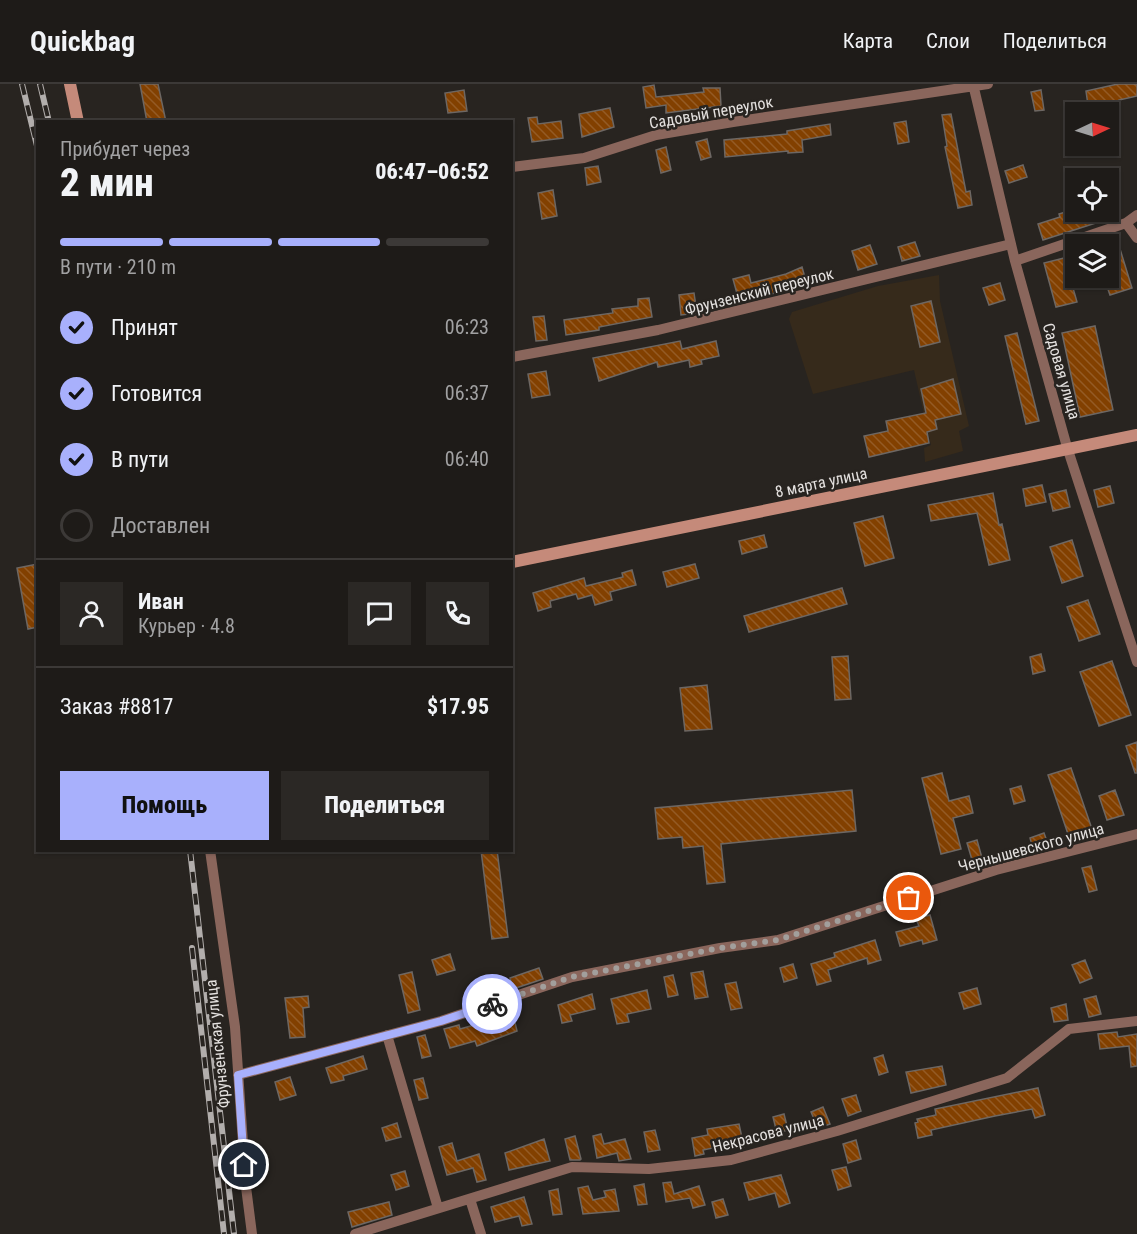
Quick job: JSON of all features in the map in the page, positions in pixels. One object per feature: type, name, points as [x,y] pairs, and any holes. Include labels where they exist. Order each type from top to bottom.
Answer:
[{"type":"street","points":[[70,84],[78,120]]},
{"type":"street","name":"Садовый переулок","points":[[513,167],[584,158],[656,135],[988,84]]},
{"type":"street","name":"Садовая улица","points":[[974,86],[1011,244],[1067,447],[1137,662]]},
{"type":"street","points":[[1016,261],[1126,223],[1137,215]]},
{"type":"street","points":[[1126,223],[1137,238]]},
{"type":"street","name":"Фрунзенский переулок","points":[[513,357],[658,330],[1011,244]]},
{"type":"street","name":"8 марта улица","points":[[513,562],[1067,447],[1137,435]]},
{"type":"street","name":"Чернышевского улица","points":[[238,1075],[441,1021],[572,977],[720,948],[778,940],[996,870],[1137,834]]},
{"type":"street","name":"Фрунзенская улица","points":[[210,852],[235,1027],[246,1187],[252,1234]]},
{"type":"street","name":"Некрасова улица","points":[[355,1234],[572,1167],[649,1170],[731,1160],[837,1131],[1006,1078],[1069,1029],[1137,1021]]},
{"type":"street","points":[[387,1035],[438,1208]]},
{"type":"street","points":[[470,1198],[481,1234]]},
{"type":"shaded area","points":[[939,275],[940,301],[969,426],[959,431],[963,451],[925,462],[924,448],[931,445],[914,370],[813,394],[789,319],[792,312],[878,286]]},
{"type":"building","points":[[140,84],[158,84],[166,120],[147,120]]},
{"type":"building","points":[[1118,84],[1137,84],[1137,96],[1119,100],[1120,104],[1119,104],[1119,102],[1088,102],[1086,91]]},
{"type":"building","points":[[654,85],[656,97],[704,92],[703,88],[720,88],[721,106],[666,113],[666,105],[646,108],[643,87]]},
{"type":"building","points":[[464,90],[467,111],[448,113],[445,93]]},
{"type":"building","points":[[1041,90],[1044,110],[1035,111],[1031,92]]},
{"type":"building","points":[[610,108],[614,127],[582,137],[579,114]]},
{"type":"building","points":[[951,114],[966,192],[970,191],[972,205],[958,208],[945,147],[947,146],[942,115]]},
{"type":"building","points":[[537,117],[538,124],[561,121],[563,138],[532,142],[528,118]]},
{"type":"building","points":[[906,121],[909,142],[898,144],[894,123]]},
{"type":"building","points":[[830,124],[831,135],[802,140],[803,152],[788,153],[788,151],[725,157],[724,140],[787,134],[787,131]]},
{"type":"building","points":[[707,139],[711,157],[701,160],[696,142]]},
{"type":"building","points":[[666,147],[671,170],[661,173],[656,150]]},
{"type":"building","points":[[1023,165],[1027,177],[1009,183],[1005,171]]},
{"type":"building","points":[[598,166],[601,182],[587,185],[585,168]]},
{"type":"building","points":[[553,190],[557,216],[542,219],[538,193]]},
{"type":"building","points":[[1065,212],[1065,222],[1099,222],[1043,240],[1038,224],[1060,217],[1059,214]]},
{"type":"building","points":[[915,242],[920,256],[902,261],[898,247]]},
{"type":"building","points":[[870,245],[877,264],[858,270],[852,251]]},
{"type":"building","points":[[1119,246],[1132,288],[1110,295],[1108,288],[1119,288]]},
{"type":"building","points":[[1065,258],[1065,288],[1073,288],[1077,302],[1056,307],[1044,263]]},
{"type":"building","points":[[802,267],[806,281],[769,295],[767,290],[738,297],[733,279],[749,275],[751,283],[786,274]]},
{"type":"building","points":[[1000,283],[1005,300],[989,305],[983,288]]},
{"type":"building","points":[[694,293],[697,313],[681,315],[679,295]]},
{"type":"building","points":[[649,298],[652,317],[599,327],[599,330],[566,335],[564,320],[613,313],[612,309],[638,306],[638,299]]},
{"type":"building","points":[[931,301],[940,342],[920,347],[911,306]]},
{"type":"building","points":[[544,316],[547,340],[536,341],[533,317]]},
{"type":"building","points":[[1095,326],[1113,410],[1080,417],[1062,333]]},
{"type":"building","points":[[1017,333],[1039,421],[1026,424],[1005,336]]},
{"type":"building","points":[[680,341],[682,349],[716,341],[719,356],[701,360],[702,364],[690,367],[689,360],[658,367],[657,362],[599,381],[593,358]]},
{"type":"building","points":[[546,371],[550,395],[532,398],[528,374]]},
{"type":"building","points":[[953,379],[961,414],[935,420],[937,429],[927,432],[929,443],[869,457],[864,436],[888,431],[886,421],[926,413],[921,389]]},
{"type":"building","points":[[1042,485],[1046,502],[1026,506],[1023,489]]},
{"type":"building","points":[[1110,486],[1114,503],[1098,507],[1094,490]]},
{"type":"building","points":[[1066,490],[1070,507],[1053,511],[1049,494]]},
{"type":"building","points":[[993,493],[999,525],[1002,524],[1010,560],[989,565],[977,513],[931,521],[928,505]]},
{"type":"building","points":[[883,516],[894,558],[865,566],[854,523]]},
{"type":"building","points":[[764,535],[767,547],[742,554],[739,541]]},
{"type":"building","points":[[1072,540],[1083,576],[1062,583],[1050,547]]},
{"type":"building","points":[[36,564],[36,627],[28,629],[17,568]]},
{"type":"building","points":[[695,564],[699,578],[667,587],[663,572]]},
{"type":"building","points":[[632,570],[636,585],[610,592],[612,600],[595,605],[592,595],[578,599],[576,594],[550,601],[551,607],[538,611],[533,593],[584,578],[586,586],[623,577],[622,573]]},
{"type":"building","points":[[842,588],[847,604],[749,632],[744,616]]},
{"type":"building","points":[[1088,600],[1100,634],[1079,641],[1067,607]]},
{"type":"building","points":[[1041,654],[1045,671],[1033,674],[1030,657]]},
{"type":"building","points":[[848,656],[851,699],[835,700],[832,657]]},
{"type":"building","points":[[1112,661],[1131,715],[1099,726],[1080,672]]},
{"type":"building","points":[[707,685],[712,729],[685,731],[680,688]]},
{"type":"building","points":[[1137,742],[1137,773],[1135,773],[1126,746]]},
{"type":"building","points":[[1071,768],[1092,829],[1069,837],[1048,775]]},
{"type":"building","points":[[942,773],[949,801],[969,796],[973,813],[953,818],[961,849],[941,854],[922,778]]},
{"type":"building","points":[[1021,786],[1025,801],[1014,804],[1010,789]]},
{"type":"building","points":[[852,790],[856,831],[721,844],[725,882],[707,884],[703,846],[683,848],[682,837],[658,839],[655,808]]},
{"type":"building","points":[[1115,790],[1124,815],[1107,820],[1099,796]]},
{"type":"building","points":[[1044,833],[1048,844],[1033,849],[1030,838]]},
{"type":"building","points":[[977,840],[982,858],[972,860],[967,843]]},
{"type":"building","points":[[481,852],[497,852],[508,937],[492,939]]},
{"type":"building","points":[[1091,866],[1097,890],[1089,892],[1082,868]]},
{"type":"building","points":[[930,915],[937,940],[923,944],[922,940],[900,946],[896,932],[919,926],[916,919]]},
{"type":"building","points":[[875,940],[881,960],[868,964],[867,958],[828,970],[831,981],[817,985],[811,964],[835,957],[834,953]]},
{"type":"building","points":[[450,954],[455,970],[437,975],[432,960]]},
{"type":"building","points":[[1085,960],[1092,978],[1080,983],[1072,965]]},
{"type":"building","points":[[793,964],[797,978],[784,982],[780,968]]},
{"type":"building","points":[[539,968],[543,979],[513,989],[510,978]]},
{"type":"building","points":[[703,971],[708,997],[695,999],[691,973]]},
{"type":"building","points":[[412,972],[420,1010],[408,1013],[399,975]]},
{"type":"building","points":[[673,975],[678,995],[668,997],[664,977]]},
{"type":"building","points":[[736,982],[742,1008],[731,1010],[725,984]]},
{"type":"building","points":[[977,988],[981,1004],[964,1009],[959,993]]},
{"type":"building","points":[[647,990],[651,1009],[627,1014],[629,1022],[617,1024],[611,999]]},
{"type":"building","points":[[592,994],[595,1009],[570,1015],[572,1021],[562,1023],[558,1005]]},
{"type":"building","points":[[308,996],[309,1007],[303,1008],[305,1037],[290,1038],[285,998]]},
{"type":"building","points":[[1096,996],[1101,1014],[1089,1017],[1084,999]]},
{"type":"building","points":[[1066,1004],[1068,1020],[1054,1022],[1051,1008]]},
{"type":"building","points":[[513,1014],[517,1031],[477,1046],[475,1041],[450,1048],[444,1029],[459,1025],[460,1029]]},
{"type":"building","points":[[1117,1032],[1118,1037],[1137,1034],[1137,1066],[1131,1067],[1129,1046],[1100,1049],[1098,1034]]},
{"type":"building","points":[[425,1035],[431,1056],[422,1058],[417,1037]]},
{"type":"building","points":[[883,1055],[888,1072],[879,1075],[874,1058]]},
{"type":"building","points":[[363,1056],[367,1069],[343,1076],[344,1080],[331,1083],[326,1068]]},
{"type":"building","points":[[942,1066],[946,1085],[911,1093],[906,1072]]},
{"type":"building","points":[[290,1077],[296,1095],[280,1100],[275,1082]]},
{"type":"building","points":[[423,1078],[428,1098],[419,1100],[414,1080]]},
{"type":"building","points":[[1038,1088],[1045,1115],[1035,1118],[1032,1109],[931,1130],[932,1135],[918,1138],[915,1123],[918,1122],[917,1119],[936,1115],[935,1109]]},
{"type":"building","points":[[856,1095],[861,1111],[848,1116],[842,1099]]},
{"type":"building","points":[[823,1107],[830,1124],[818,1128],[811,1112]]},
{"type":"building","points":[[784,1114],[788,1130],[777,1133],[773,1117]]},
{"type":"building","points":[[397,1123],[401,1137],[386,1141],[382,1128]]},
{"type":"building","points":[[739,1124],[744,1147],[732,1149],[731,1144],[703,1150],[704,1154],[695,1156],[692,1138],[708,1135],[707,1129]]},
{"type":"building","points":[[655,1130],[660,1150],[648,1152],[644,1132]]},
{"type":"building","points":[[601,1134],[604,1144],[625,1139],[631,1159],[619,1161],[617,1153],[597,1158],[593,1136]]},
{"type":"building","points":[[575,1136],[581,1159],[570,1160],[565,1139]]},
{"type":"building","points":[[544,1139],[550,1161],[509,1170],[505,1153]]},
{"type":"building","points":[[856,1140],[861,1159],[848,1163],[843,1144]]},
{"type":"building","points":[[452,1143],[457,1161],[479,1154],[486,1180],[477,1182],[473,1168],[447,1175],[439,1147]]},
{"type":"building","points":[[846,1167],[851,1186],[838,1190],[832,1170]]},
{"type":"building","points":[[405,1171],[409,1186],[396,1190],[391,1175]]},
{"type":"building","points":[[781,1175],[790,1203],[779,1207],[775,1193],[749,1200],[744,1183]]},
{"type":"building","points":[[671,1182],[674,1194],[699,1186],[705,1205],[693,1208],[690,1198],[666,1202],[663,1183]]},
{"type":"building","points":[[644,1184],[647,1204],[638,1205],[634,1186]]},
{"type":"building","points":[[588,1186],[593,1200],[606,1197],[604,1191],[615,1189],[619,1211],[583,1214],[578,1188]]},
{"type":"building","points":[[558,1189],[562,1214],[553,1215],[549,1191]]},
{"type":"building","points":[[524,1197],[532,1224],[522,1226],[519,1216],[495,1222],[491,1207]]},
{"type":"building","points":[[723,1199],[728,1215],[716,1218],[712,1202]]},
{"type":"building","points":[[389,1202],[392,1215],[352,1227],[348,1212]]},
{"type":"railway","points":[[22,84],[36,142]]},
{"type":"railway","points":[[40,84],[49,120]]},
{"type":"railway","points":[[190,852],[234,1234]]},
{"type":"railway","points":[[192,948],[224,1234]]},
{"type":"way so far","points":[[492,1004],[572,977],[720,948],[778,940],[909,898]]},
{"type":"route","points":[[244,1165],[238,1075],[441,1021],[492,1004]]}]
